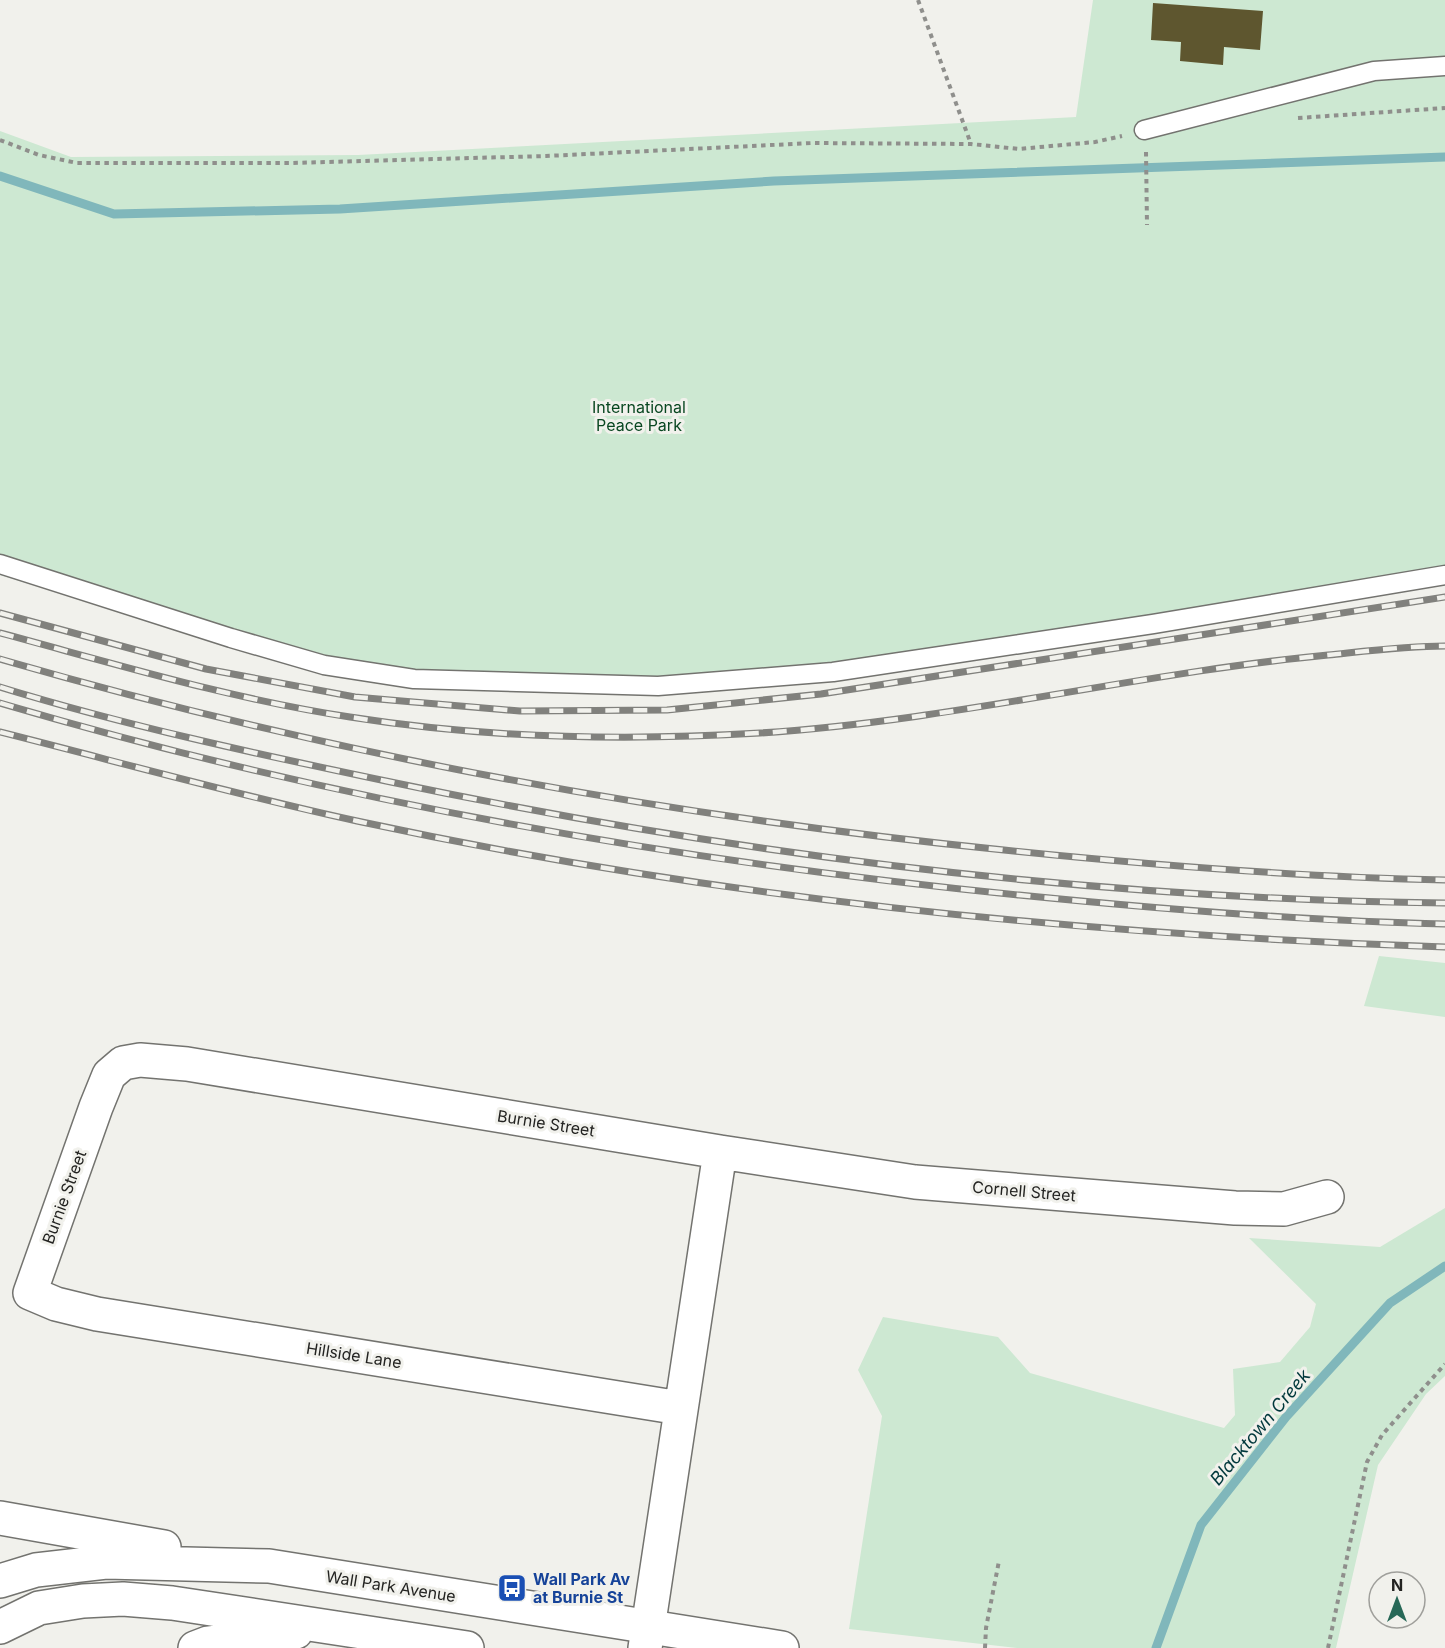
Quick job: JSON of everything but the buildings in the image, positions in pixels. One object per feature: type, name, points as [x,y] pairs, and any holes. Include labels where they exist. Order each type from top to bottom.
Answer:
[{"type":"street","name":"Burnie Street","points":[[30,1293],[96,1107],[109,1075],[123,1063],[140,1060],[187,1064],[720,1152]]},
{"type":"street","name":"Cornell Street","points":[[720,1152],[915,1182],[1176,1203],[1284,1209],[1328,1197]]},
{"type":"street","points":[[646,1637],[720,1152]]},
{"type":"street","name":"Hillside Lane","points":[[30,1293],[56,1304],[96,1314],[680,1408]]},
{"type":"street","points":[[0,1518],[269,1566]]},
{"type":"street","name":"Wall Park Avenue","points":[[0,1581],[36,1569],[106,1562],[193,1566],[269,1566],[646,1637],[782,1648]]},
{"type":"street","points":[[0,1627],[39,1608],[83,1601],[123,1599],[172,1603],[467,1648]]},
{"type":"street","points":[[195,1648],[208,1643],[339,1627]]},
{"type":"lane","points":[[1143,130],[1374,71],[1445,66]]},
{"type":"lane","points":[[0,564],[231,638],[324,665],[414,679],[625,686],[658,686],[833,672],[1154,624],[1445,575]]},
{"type":"path","points":[[918,0],[971,144]]},
{"type":"path","points":[[1293,118],[1445,108]]},
{"type":"path","points":[[0,140],[77,164],[290,163],[546,156],[813,143],[971,144],[1019,149],[1095,142],[1143,130]]},
{"type":"path","points":[[1147,225],[1146,148],[1155,147]]},
{"type":"path","points":[[1328,1648],[1367,1462],[1382,1435],[1445,1364]]},
{"type":"path","points":[[985,1648],[999,1561]]},
{"type":"green space","name":"International Peace Park","points":[[1093,0],[1445,0],[1445,582],[648,692],[569,693],[493,689],[319,672],[0,575],[0,131],[71,157],[358,155],[1076,117]]},
{"type":"green space","points":[[1379,956],[1445,963],[1445,1017],[1364,1006]]},
{"type":"green space","points":[[1445,1208],[1445,1376],[1426,1394],[1378,1465],[1336,1648],[1017,1648],[849,1629],[882,1416],[858,1370],[883,1317],[998,1337],[1030,1373],[1224,1428],[1235,1415],[1233,1369],[1280,1362],[1310,1327],[1316,1304],[1249,1238],[1380,1247]]},
{"type":"waterway","points":[[0,176],[114,214],[340,209],[774,181],[1445,157]]},
{"type":"waterway","name":"Blacktown Creek","points":[[1156,1648],[1201,1525],[1286,1417],[1390,1303],[1445,1266]]},
{"type":"railway","points":[[0,613],[206,669],[355,697],[520,711],[667,710],[821,694],[1445,597]]},
{"type":"railway","points":[[0,633],[261,701],[350,717],[503,733],[606,737],[760,733],[831,727],[974,708],[1257,663],[1386,649],[1445,646]]},
{"type":"railway","points":[[0,659],[248,724],[372,752],[624,800],[877,836],[1114,861],[1224,870],[1445,880]]},
{"type":"railway","points":[[0,687],[144,727],[386,781],[517,807],[780,851],[912,868],[1179,893],[1312,900],[1445,903]]},
{"type":"railway","points":[[0,703],[251,770],[505,823],[633,845],[890,881],[1019,895],[1232,914],[1445,924]]},
{"type":"railway","points":[[0,732],[357,821],[491,848],[762,892],[1035,922],[1172,933],[1445,947]]},
{"type":"place","name":"Wall Park Av at Burnie St","points":[[512,1588]]}]
